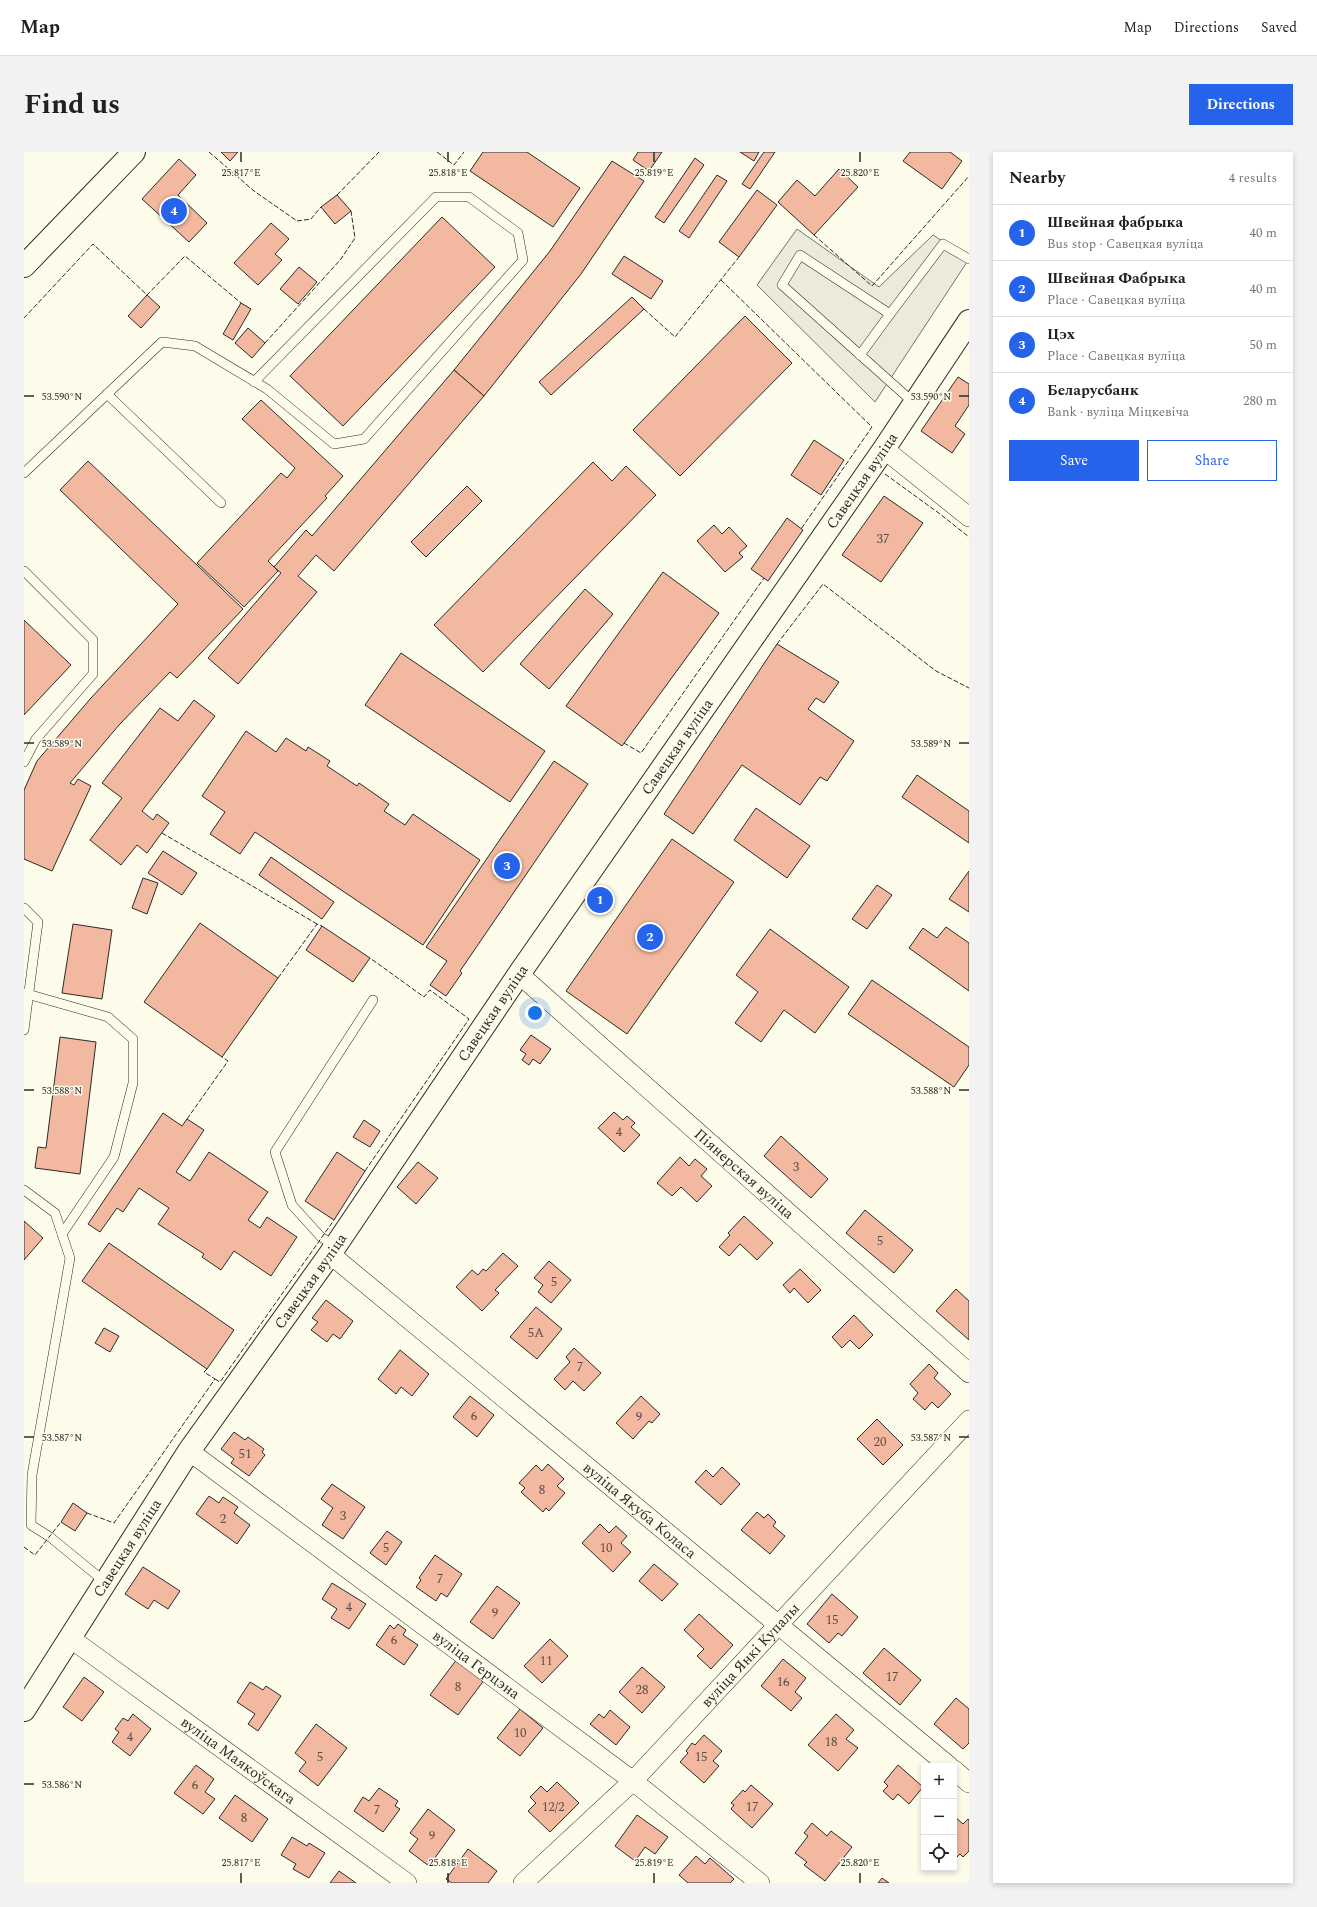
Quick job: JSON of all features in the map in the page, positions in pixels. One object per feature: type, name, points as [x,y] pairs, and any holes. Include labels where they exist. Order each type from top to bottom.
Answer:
[{"type":"street","points":[[24,266],[134,152]]},
{"type":"street","name":"Савецкая вуліца","points":[[24,1710],[188,1451],[332,1250],[519,974],[884,449],[969,321]]},
{"type":"street","points":[[884,449],[969,517]]},
{"type":"street","name":"Піянерская вуліца","points":[[519,974],[969,1373]]},
{"type":"street","name":"вуліца Якуба Коласа","points":[[332,1250],[945,1763]]},
{"type":"street","name":"вуліца Янкі Купалы","points":[[523,1883],[633,1781],[969,1420]]},
{"type":"street","name":"вуліца Герцэна","points":[[188,1451],[633,1781],[760,1883]]},
{"type":"street","name":"вуліца Маякоўскага","points":[[70,1638],[407,1883]]},
{"type":"street","points":[[957,1773],[969,1783]]},
{"type":"lane","points":[[24,473],[162,342],[195,346],[266,390],[334,444],[364,439],[523,260],[518,233],[469,197],[436,197],[254,382]]},
{"type":"lane","points":[[860,355],[943,244],[969,259]]},
{"type":"lane","points":[[890,314],[800,254],[782,285],[914,403]]},
{"type":"lane","points":[[107,394],[220,503]]},
{"type":"lane","points":[[24,571],[93,640],[93,674],[36,739],[24,762]]},
{"type":"lane","points":[[24,908],[38,922],[26,994],[24,1030]]},
{"type":"lane","points":[[26,994],[108,1017],[133,1039],[133,1083],[114,1157],[62,1234]]},
{"type":"lane","points":[[332,1250],[292,1205],[275,1152],[373,1000]]},
{"type":"lane","points":[[24,1190],[55,1213],[70,1258],[32,1475],[31,1525],[50,1537],[105,1582]]},
{"type":"shaded area","points":[[797,229],[879,287],[933,235],[969,259],[875,402],[757,285]]},
{"type":"building","points":[[221,152],[238,152],[230,161]]},
{"type":"building","points":[[483,152],[527,152],[580,188],[553,227],[470,171]]},
{"type":"building","points":[[638,152],[662,152],[649,171],[633,160]]},
{"type":"building","points":[[740,152],[759,152],[754,161]]},
{"type":"building","points":[[764,152],[775,152],[750,189],[742,184]]},
{"type":"building","points":[[910,152],[950,152],[962,161],[942,189],[903,161]]},
{"type":"building","points":[[695,158],[704,165],[664,223],[655,217]]},
{"type":"building","points":[[179,159],[196,175],[178,195],[207,223],[189,242],[142,199]]},
{"type":"building","points":[[612,161],[644,181],[581,274],[484,396],[454,370],[550,251]]},
{"type":"building","points":[[839,169],[858,187],[814,235],[778,202],[797,180],[815,196]]},
{"type":"building","points":[[717,175],[727,181],[689,238],[679,231]]},
{"type":"building","points":[[757,190],[777,205],[739,257],[719,242]]},
{"type":"building","points":[[337,195],[351,211],[335,224],[321,207]]},
{"type":"building","points":[[442,217],[495,267],[343,426],[290,376]]},
{"type":"building","points":[[271,223],[289,239],[275,254],[282,260],[258,285],[234,263]]},
{"type":"building","points":[[624,256],[663,281],[651,299],[612,274]]},
{"type":"building","points":[[299,267],[317,282],[298,304],[280,289]]},
{"type":"building","points":[[147,295],[160,307],[141,328],[128,316]]},
{"type":"building","points":[[632,297],[644,309],[551,395],[539,382]]},
{"type":"building","points":[[241,303],[251,309],[233,340],[223,334]]},
{"type":"building","points":[[745,316],[792,363],[680,476],[633,430]]},
{"type":"building","points":[[248,328],[265,343],[252,358],[235,343]]},
{"type":"building","points":[[454,370],[484,396],[334,571],[316,555],[298,576],[317,592],[238,684],[208,658],[281,573],[274,567],[306,530],[312,536]]},
{"type":"building","points":[[958,377],[969,384],[969,405],[955,426],[965,434],[952,453],[921,431]]},
{"type":"building","points":[[261,400],[343,476],[325,496],[327,498],[268,561],[278,571],[244,607],[197,563],[281,473],[287,478],[295,468],[242,419]]},
{"type":"building","points":[[814,440],[844,460],[821,495],[791,475]]},
{"type":"building","points":[[88,461],[243,609],[177,678],[170,672],[119,725],[70,783],[74,785],[78,779],[91,786],[52,871],[24,859],[24,790],[37,761],[91,698],[178,604],[60,490]]},
{"type":"building","points":[[593,462],[612,481],[626,466],[656,495],[483,672],[434,625]]},
{"type":"building","points":[[467,486],[482,501],[426,557],[411,542]]},
{"type":"building","points":[[884,496],[923,523],[881,582],[842,555]]},
{"type":"building","points":[[787,518],[803,530],[768,581],[751,569]]},
{"type":"building","points":[[714,525],[722,534],[729,527],[747,546],[739,553],[743,557],[725,572],[697,541]]},
{"type":"building","points":[[663,572],[719,613],[622,746],[566,706]]},
{"type":"building","points":[[585,589],[613,614],[549,689],[520,664]]},
{"type":"building","points":[[24,620],[71,665],[24,715]]},
{"type":"building","points":[[777,644],[839,682],[824,703],[816,698],[808,709],[854,741],[827,781],[820,777],[800,805],[742,765],[693,834],[664,814]]},
{"type":"building","points":[[401,653],[545,751],[510,802],[365,705]]},
{"type":"building","points":[[194,700],[215,716],[142,811],[153,820],[157,814],[169,823],[147,853],[137,845],[121,865],[90,840],[122,798],[102,783],[160,708],[178,721]]},
{"type":"building","points":[[246,731],[276,752],[286,738],[306,751],[308,747],[330,761],[327,766],[357,786],[359,783],[389,804],[384,811],[405,825],[413,814],[480,860],[423,945],[255,832],[240,854],[210,834],[225,812],[202,796]]},
{"type":"building","points":[[554,761],[588,784],[460,971],[462,973],[446,996],[430,985],[447,961],[426,947]]},
{"type":"building","points":[[917,775],[969,811],[969,843],[902,797]]},
{"type":"building","points":[[756,808],[810,846],[787,878],[734,840]]},
{"type":"building","points":[[672,839],[734,882],[627,1034],[566,991]]},
{"type":"building","points":[[163,851],[197,873],[182,895],[148,873]]},
{"type":"building","points":[[271,857],[334,902],[322,919],[259,875]]},
{"type":"building","points":[[969,871],[969,912],[949,899]]},
{"type":"building","points":[[143,878],[158,883],[147,914],[132,908]]},
{"type":"building","points":[[877,885],[892,895],[867,929],[852,919]]},
{"type":"building","points":[[200,923],[278,978],[222,1057],[144,1002]]},
{"type":"building","points":[[73,924],[112,930],[102,999],[62,993]]},
{"type":"building","points":[[322,926],[370,958],[353,982],[306,950]]},
{"type":"building","points":[[946,927],[969,943],[969,991],[909,948],[923,928],[937,938]]},
{"type":"building","points":[[770,929],[849,987],[815,1033],[784,1010],[761,1042],[735,1023],[758,992],[736,975]]},
{"type":"building","points":[[872,980],[969,1047],[969,1065],[954,1087],[848,1014]]},
{"type":"building","points":[[531,1035],[551,1049],[540,1064],[533,1059],[529,1065],[522,1060],[526,1054],[520,1050]]},
{"type":"building","points":[[60,1037],[96,1042],[80,1174],[35,1168],[38,1147],[46,1148]]},
{"type":"building","points":[[614,1112],[623,1120],[627,1116],[635,1123],[631,1127],[640,1135],[624,1152],[598,1128]]},
{"type":"building","points":[[163,1113],[182,1126],[187,1119],[204,1130],[176,1172],[190,1181],[209,1152],[268,1192],[248,1220],[260,1228],[267,1217],[297,1237],[271,1276],[234,1251],[221,1270],[202,1257],[204,1254],[158,1224],[169,1208],[139,1188],[123,1212],[117,1208],[100,1232],[88,1224]]},
{"type":"building","points":[[364,1120],[380,1131],[370,1147],[353,1137]]},
{"type":"building","points":[[781,1136],[828,1179],[811,1198],[764,1156]]},
{"type":"building","points":[[337,1152],[365,1171],[334,1220],[305,1201]]},
{"type":"building","points":[[680,1157],[689,1166],[695,1159],[707,1169],[701,1176],[712,1186],[697,1202],[681,1187],[672,1196],[657,1183]]},
{"type":"building","points":[[418,1162],[438,1178],[416,1204],[397,1187]]},
{"type":"building","points":[[865,1210],[913,1250],[894,1273],[846,1233]]},
{"type":"building","points":[[744,1216],[773,1243],[757,1260],[740,1244],[729,1256],[719,1247],[730,1235],[728,1233]]},
{"type":"building","points":[[24,1221],[43,1238],[24,1260]]},
{"type":"building","points":[[109,1243],[234,1330],[207,1369],[82,1281]]},
{"type":"building","points":[[503,1253],[518,1266],[495,1290],[499,1293],[482,1311],[456,1287],[472,1270],[478,1275],[483,1269],[486,1271]]},
{"type":"building","points":[[549,1261],[571,1280],[551,1303],[538,1292],[543,1285],[534,1278]]},
{"type":"building","points":[[800,1269],[821,1290],[808,1303],[794,1288],[790,1293],[783,1285]]},
{"type":"building","points":[[956,1289],[969,1301],[969,1340],[936,1311]]},
{"type":"building","points":[[326,1300],[353,1321],[340,1339],[333,1334],[327,1342],[311,1330],[318,1322],[312,1318]]},
{"type":"building","points":[[536,1307],[562,1329],[537,1359],[510,1337]]},
{"type":"building","points":[[854,1315],[873,1335],[859,1349],[850,1340],[842,1348],[832,1337]]},
{"type":"building","points":[[104,1328],[119,1336],[110,1352],[95,1343]]},
{"type":"building","points":[[574,1348],[601,1373],[584,1391],[573,1381],[565,1390],[554,1379],[570,1362],[566,1357]]},
{"type":"building","points":[[400,1350],[429,1374],[412,1396],[401,1387],[396,1394],[378,1379]]},
{"type":"building","points":[[929,1364],[938,1373],[934,1378],[951,1394],[938,1408],[932,1402],[925,1410],[913,1399],[918,1393],[910,1384]]},
{"type":"building","points":[[470,1396],[494,1415],[477,1437],[453,1417]]},
{"type":"building","points":[[641,1396],[660,1414],[652,1423],[649,1421],[633,1439],[616,1423]]},
{"type":"building","points":[[877,1419],[903,1445],[883,1465],[857,1439]]},
{"type":"building","points":[[234,1432],[245,1440],[248,1437],[264,1449],[262,1452],[265,1455],[249,1476],[231,1463],[234,1459],[221,1449]]},
{"type":"building","points":[[548,1464],[564,1479],[557,1486],[565,1493],[549,1511],[546,1508],[543,1512],[521,1492],[525,1488],[519,1483],[536,1465],[542,1471]]},
{"type":"building","points":[[722,1467],[740,1484],[721,1505],[695,1482],[706,1470],[713,1477]]},
{"type":"building","points":[[332,1484],[365,1507],[343,1539],[322,1525],[333,1508],[321,1499]]},
{"type":"building","points":[[209,1496],[219,1503],[223,1497],[238,1507],[234,1513],[250,1525],[237,1544],[196,1514]]},
{"type":"building","points":[[73,1503],[87,1513],[75,1531],[61,1522]]},
{"type":"building","points":[[757,1512],[764,1518],[768,1514],[776,1522],[773,1526],[785,1536],[770,1554],[741,1530]]},
{"type":"building","points":[[600,1524],[609,1533],[616,1526],[627,1536],[621,1543],[631,1552],[613,1572],[582,1543]]},
{"type":"building","points":[[387,1531],[402,1542],[386,1565],[370,1553]]},
{"type":"building","points":[[435,1555],[462,1574],[447,1597],[441,1593],[436,1601],[416,1587],[421,1580],[419,1578]]},
{"type":"building","points":[[654,1564],[678,1584],[662,1601],[639,1581]]},
{"type":"building","points":[[143,1567],[180,1591],[168,1609],[154,1600],[148,1609],[125,1594]]},
{"type":"building","points":[[332,1583],[366,1604],[349,1629],[331,1618],[337,1609],[322,1599]]},
{"type":"building","points":[[497,1586],[520,1603],[493,1639],[470,1622]]},
{"type":"building","points":[[832,1594],[858,1617],[842,1636],[838,1633],[829,1643],[807,1624]]},
{"type":"building","points":[[699,1614],[733,1645],[711,1669],[697,1656],[704,1649],[684,1630]]},
{"type":"building","points":[[398,1624],[406,1630],[403,1635],[418,1645],[404,1665],[376,1645],[390,1625],[394,1629]]},
{"type":"building","points":[[550,1639],[568,1656],[542,1683],[524,1666]]},
{"type":"building","points":[[884,1648],[921,1680],[900,1705],[863,1673]]},
{"type":"building","points":[[457,1659],[485,1679],[458,1715],[430,1695]]},
{"type":"building","points":[[783,1659],[806,1678],[795,1692],[802,1698],[791,1711],[761,1686]]},
{"type":"building","points":[[642,1667],[665,1687],[642,1713],[619,1692]]},
{"type":"building","points":[[84,1677],[104,1692],[82,1721],[63,1707]]},
{"type":"building","points":[[250,1682],[263,1690],[266,1686],[281,1696],[258,1731],[248,1724],[255,1714],[237,1702]]},
{"type":"building","points":[[956,1698],[969,1709],[969,1743],[963,1749],[934,1724]]},
{"type":"building","points":[[520,1709],[543,1728],[520,1756],[497,1738]]},
{"type":"building","points":[[610,1710],[630,1727],[616,1745],[590,1724],[599,1714],[604,1718]]},
{"type":"building","points":[[133,1714],[151,1729],[130,1756],[112,1742],[119,1732],[115,1729],[123,1718],[128,1721]]},
{"type":"building","points":[[836,1714],[854,1730],[846,1739],[858,1748],[838,1771],[808,1745]]},
{"type":"building","points":[[316,1724],[347,1748],[318,1786],[299,1771],[306,1762],[295,1753]]},
{"type":"building","points":[[704,1735],[722,1751],[713,1761],[719,1766],[704,1783],[680,1762],[688,1753],[686,1751],[692,1743],[695,1745]]},
{"type":"building","points":[[196,1765],[214,1779],[205,1792],[215,1799],[203,1814],[174,1793]]},
{"type":"building","points":[[898,1765],[921,1785],[921,1789],[909,1804],[898,1794],[893,1800],[883,1791],[888,1786],[884,1782]]},
{"type":"building","points":[[557,1782],[579,1803],[550,1832],[528,1811],[536,1803],[530,1797],[541,1786],[547,1792]]},
{"type":"building","points":[[751,1785],[773,1804],[752,1828],[731,1809],[734,1805],[731,1803],[743,1790],[745,1792]]},
{"type":"building","points":[[379,1788],[398,1801],[395,1806],[400,1809],[383,1832],[354,1811],[363,1797],[369,1801]]},
{"type":"building","points":[[235,1795],[268,1819],[252,1842],[219,1818]]},
{"type":"building","points":[[428,1809],[455,1830],[429,1866],[409,1851],[418,1839],[410,1833]]},
{"type":"building","points":[[637,1815],[668,1837],[655,1854],[645,1847],[635,1861],[615,1846]]},
{"type":"building","points":[[957,1819],[963,1824],[968,1819],[969,1851],[963,1857],[960,1854],[957,1857]]},
{"type":"building","points":[[812,1823],[827,1836],[831,1831],[852,1847],[825,1881],[804,1865],[807,1862],[795,1853],[808,1836],[804,1833]]},
{"type":"building","points":[[292,1837],[307,1846],[309,1843],[325,1853],[309,1878],[293,1869],[296,1864],[281,1855]]},
{"type":"building","points":[[468,1849],[497,1871],[488,1883],[452,1883],[446,1879]]},
{"type":"building","points":[[696,1856],[705,1864],[710,1858],[734,1879],[730,1883],[688,1883],[679,1875]]},
{"type":"building","points":[[339,1871],[356,1883],[330,1883]]},
{"type":"building","points":[[882,1878],[889,1883],[878,1883]]},
{"type":"fence","points":[[209,152],[254,191],[297,221],[311,219],[321,207]]},
{"type":"fence","points":[[337,195],[379,152]]},
{"type":"fence","points":[[437,152],[454,165],[464,152]]},
{"type":"fence","points":[[814,235],[872,286],[969,176]]},
{"type":"fence","points":[[265,343],[341,259],[355,238],[351,211]]},
{"type":"fence","points":[[24,318],[93,244],[147,295],[185,256],[241,303]]},
{"type":"fence","points":[[644,309],[675,337],[739,257]]},
{"type":"fence","points":[[721,280],[872,427],[801,529]]},
{"type":"fence","points":[[885,474],[969,537]]},
{"type":"fence","points":[[624,743],[641,753],[764,578]]},
{"type":"fence","points":[[777,644],[823,584],[936,671],[969,688]]},
{"type":"fence","points":[[162,833],[317,924]]},
{"type":"fence","points":[[278,978],[317,924],[322,926]]},
{"type":"fence","points":[[365,1171],[469,1019],[430,990],[424,997],[370,958]]},
{"type":"fence","points":[[187,1119],[228,1061],[222,1057]]},
{"type":"fence","points":[[215,1379],[220,1382],[334,1220]]},
{"type":"fence","points":[[87,1513],[114,1523],[215,1379],[204,1372],[207,1369]]},
{"type":"fence","points":[[24,1547],[35,1555],[61,1522]]},
{"type":"place","name":"Беларусбанк","points":[[174,211]]},
{"type":"place","name":"Цэх","points":[[507,866]]},
{"type":"place","name":"Швейная фабрыка","points":[[600,900]]},
{"type":"place","name":"Швейная Фабрыка","points":[[650,937]]}]
